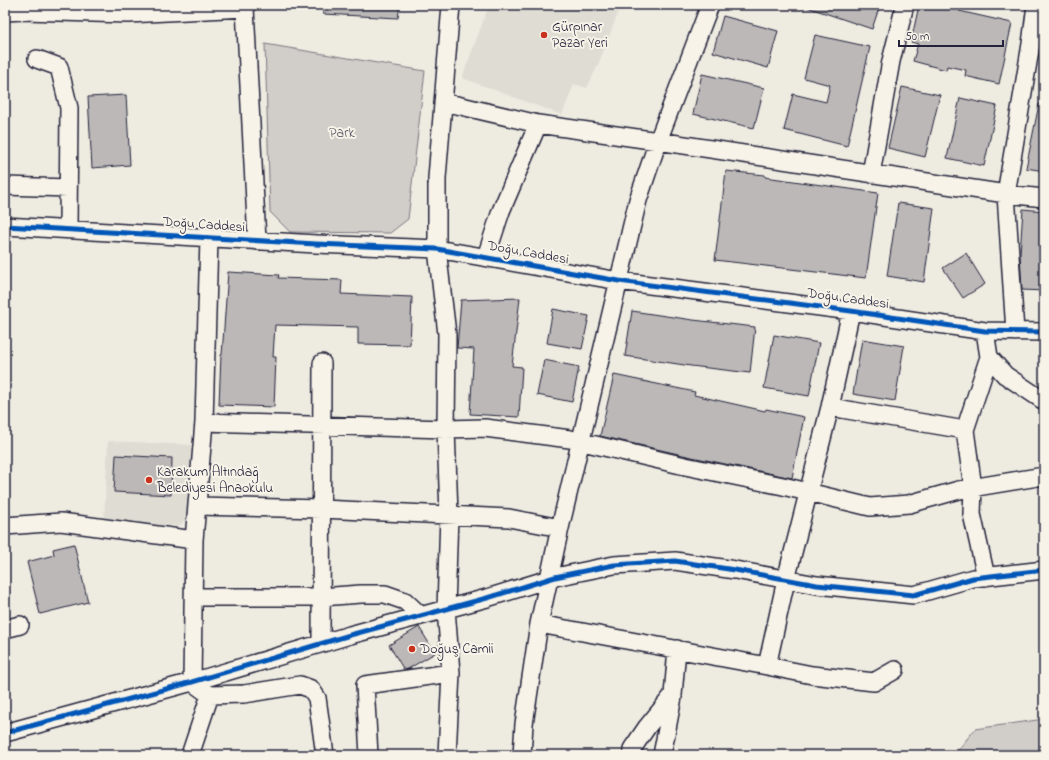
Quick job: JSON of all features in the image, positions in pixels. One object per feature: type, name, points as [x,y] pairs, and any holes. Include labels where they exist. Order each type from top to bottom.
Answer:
[{"type":"street","points":[[447,755],[451,673],[446,609],[449,515],[446,429],[447,334],[438,249],[438,178],[451,5]]},
{"type":"street","points":[[522,755],[524,724],[539,624],[548,579],[638,200],[658,141],[710,5]]},
{"type":"street","points":[[870,174],[891,61],[905,5]]},
{"type":"street","points":[[1015,332],[1006,194],[1036,5]]},
{"type":"street","points":[[5,12],[24,8],[128,14],[179,8],[245,8],[257,241]]},
{"type":"street","points":[[37,59],[59,67],[69,108],[68,229]]},
{"type":"street","points":[[444,102],[538,124],[1006,194],[1044,198]]},
{"type":"street","points":[[486,257],[501,211],[538,124]]},
{"type":"street","points":[[5,186],[68,188]]},
{"type":"street","name":"Doğu Caddesi","points":[[5,226],[257,241],[438,249],[619,281],[851,311],[985,331],[1042,335]]},
{"type":"street","points":[[192,682],[194,540],[204,422],[209,238]]},
{"type":"street","points":[[767,666],[786,580],[830,407],[851,311]]},
{"type":"street","points":[[985,331],[989,357],[964,430],[973,488],[972,514],[986,577]]},
{"type":"street","points":[[989,357],[1005,375],[1044,401]]},
{"type":"street","points":[[321,643],[322,363]]},
{"type":"street","points":[[830,407],[964,430]]},
{"type":"street","points":[[204,422],[322,424],[446,429],[485,428],[580,442],[685,466],[783,486],[870,507],[909,504],[973,488],[1044,476]]},
{"type":"street","points":[[197,506],[322,509],[509,518],[560,528]]},
{"type":"street","points":[[5,526],[61,522],[194,540]]},
{"type":"street","points":[[5,733],[192,682],[321,643],[487,598],[548,579],[614,566],[675,562],[736,570],[817,585],[914,595],[973,578],[1044,570]]},
{"type":"street","points":[[193,597],[321,597],[385,594],[405,601],[420,616]]},
{"type":"street","points":[[539,624],[812,674],[874,682],[895,670]]},
{"type":"street","points":[[662,755],[674,695],[677,649]]},
{"type":"street","points":[[369,755],[365,685],[451,673]]},
{"type":"street","points":[[192,682],[210,695],[244,694],[300,685],[311,689],[317,698],[325,755]]},
{"type":"street","points":[[190,755],[210,695]]},
{"type":"street","points":[[632,755],[632,749],[647,727],[674,695]]},
{"type":"shaded area","name":"Gürpınar Pazar Yeri","points":[[489,5],[621,5],[598,65],[587,88],[574,84],[562,115],[462,78]]},
{"type":"shaded area","name":"Karakum Altındağ Belediyesi Anaokulu","points":[[108,441],[195,445],[189,516],[179,526],[104,523]]},
{"type":"green space","name":"Park","points":[[265,44],[425,71],[408,219],[390,233],[290,232],[270,212]]},
{"type":"green space","points":[[1044,719],[1044,755],[954,755],[975,729]]},
{"type":"building","points":[[323,5],[400,5],[398,18],[323,14]]},
{"type":"building","points":[[807,5],[880,5],[872,29],[807,7]]},
{"type":"building","points":[[919,5],[950,5],[960,7],[959,11],[1012,23],[999,84],[965,76],[966,70],[947,66],[946,70],[913,61],[918,44],[911,42]]},
{"type":"building","points":[[723,16],[778,31],[768,68],[713,52]]},
{"type":"building","points":[[815,35],[870,47],[847,146],[784,130],[793,94],[826,102],[830,85],[804,78]]},
{"type":"building","points":[[702,74],[764,88],[754,128],[693,114]]},
{"type":"building","points":[[902,87],[940,95],[925,157],[888,148]]},
{"type":"building","points":[[126,95],[130,165],[92,168],[88,97]]},
{"type":"building","points":[[960,98],[997,106],[984,166],[947,158]]},
{"type":"building","points":[[1039,104],[1044,105],[1044,171],[1026,168]]},
{"type":"building","points":[[726,171],[765,175],[765,177],[878,193],[866,278],[715,260]]},
{"type":"building","points":[[898,203],[934,208],[924,282],[887,276]]},
{"type":"building","points":[[1023,209],[1044,211],[1044,291],[1022,290],[1020,254]]},
{"type":"building","points":[[966,253],[985,284],[963,298],[943,268]]},
{"type":"building","points":[[228,272],[279,275],[278,278],[342,280],[341,294],[412,297],[410,345],[358,344],[358,327],[275,325],[273,357],[276,357],[274,407],[219,405],[221,355]]},
{"type":"building","points":[[520,298],[512,366],[522,367],[519,417],[470,414],[474,349],[457,348],[461,300]]},
{"type":"building","points":[[553,309],[589,316],[582,349],[547,343]]},
{"type":"building","points":[[632,311],[755,327],[750,373],[625,356]]},
{"type":"building","points":[[774,335],[819,343],[809,396],[764,388]]},
{"type":"building","points":[[862,339],[904,346],[895,401],[853,394]]},
{"type":"building","points":[[544,360],[579,367],[572,402],[537,395]]},
{"type":"building","points":[[614,375],[695,392],[694,395],[765,411],[766,409],[804,417],[792,478],[600,436]]},
{"type":"building","points":[[116,455],[172,458],[171,495],[114,492]]},
{"type":"building","points":[[74,544],[88,602],[40,614],[27,562],[54,555],[53,549]]},
{"type":"building","name":"Doğuş Camii","points":[[419,627],[435,653],[404,670],[389,645]]},
{"type":"cycle path","points":[[5,226],[316,244],[437,249],[619,281],[851,311],[985,331],[1044,332]]},
{"type":"cycle path","points":[[5,733],[192,682],[350,635],[487,598],[555,577],[614,565],[675,561],[817,585],[914,595],[973,578],[1044,570]]},
{"type":"place","name":"Gürpınar Pazar Yeri","points":[[544,35]]},
{"type":"place","name":"Karakum Altındağ Belediyesi Anaokulu","points":[[149,480]]},
{"type":"place","name":"Doğuş Camii","points":[[412,649]]}]
